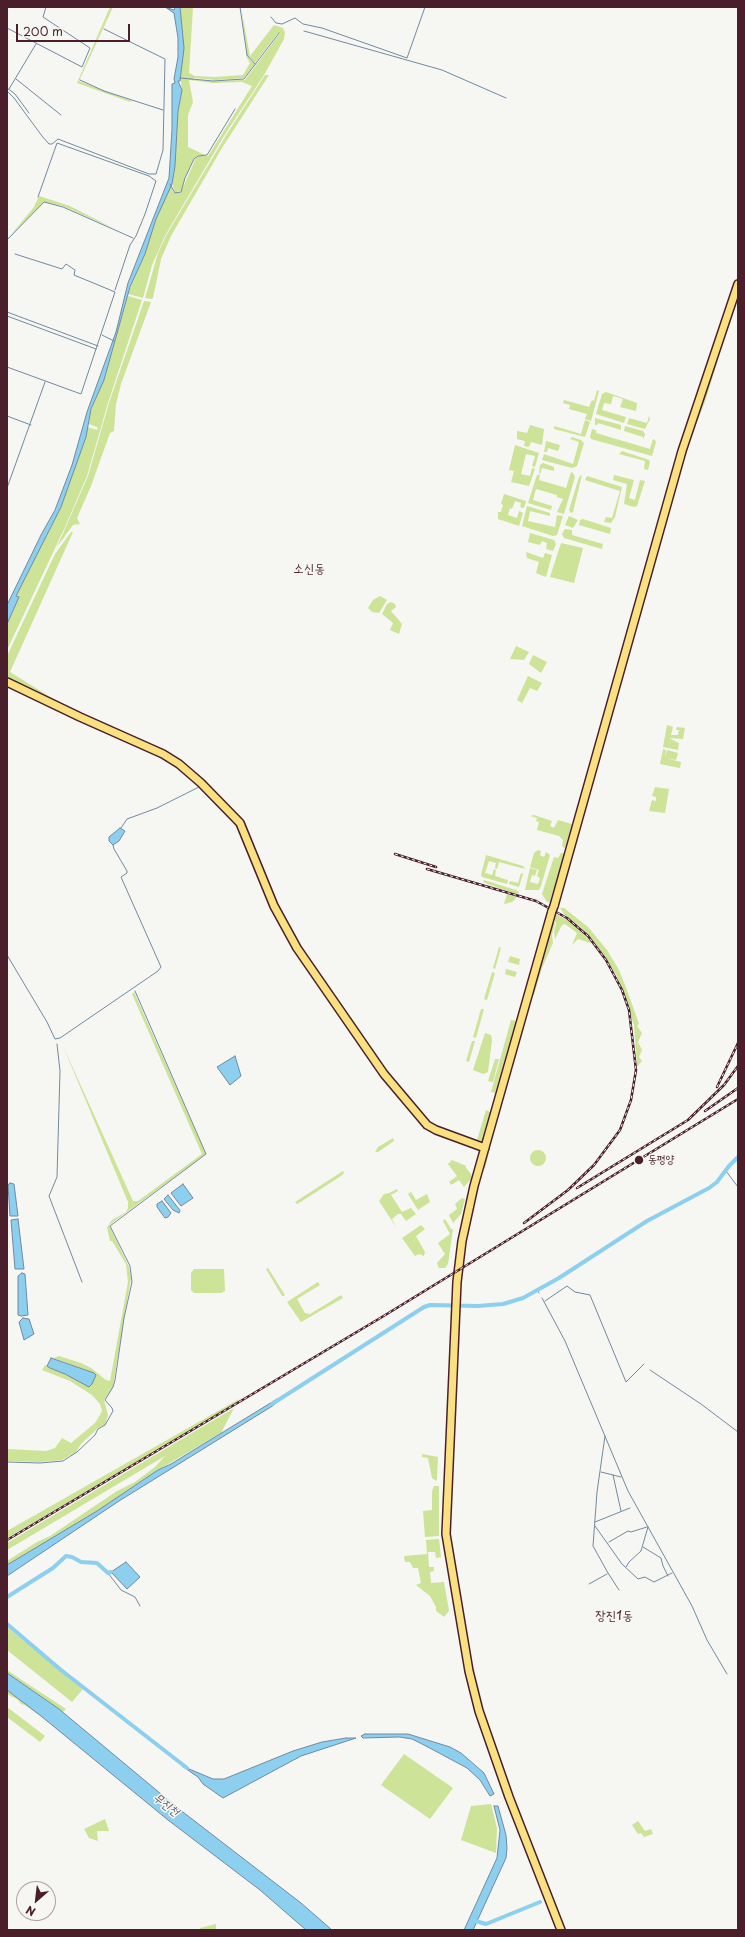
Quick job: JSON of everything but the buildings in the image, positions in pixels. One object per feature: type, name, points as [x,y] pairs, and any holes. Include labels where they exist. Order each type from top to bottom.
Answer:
[{"type":"main road","points":[[561,1930],[508,1797],[478,1711],[450,1567],[446,1534],[456,1298],[464,1230],[485,1148],[683,446],[738,284]]},
{"type":"main road","points":[[7,682],[163,754],[179,764],[201,783],[240,823],[274,906],[297,948],[384,1074],[427,1125],[436,1130],[485,1148]]},
{"type":"green space","points":[[110,7],[113,7],[79,81],[132,101],[130,102],[77,83]]},
{"type":"green space","points":[[180,7],[193,7],[189,73],[195,76],[214,77],[243,75],[250,63],[246,56],[241,7],[250,56],[274,25],[283,28],[285,32],[284,39],[264,75],[224,136],[166,234],[152,265],[143,298],[128,294],[145,254],[156,219],[171,185],[173,192],[175,193],[172,183],[175,166],[178,111],[182,90],[180,77],[184,48]],"holes":[[[280,33],[245,80],[213,81],[194,80],[194,78],[216,80],[244,78],[255,64],[250,60],[247,54],[255,63],[277,34]],[[189,80],[213,83],[242,82],[252,86],[208,156],[198,156],[195,160],[182,189],[185,178],[194,159],[198,155],[205,155],[188,147],[188,115],[193,102]]]},
{"type":"green space","points":[[265,75],[269,75],[222,148],[171,236],[161,259],[153,298],[145,298],[158,253],[167,234],[225,137]]},
{"type":"green space","points":[[39,196],[70,206],[115,229],[63,206],[44,202],[10,236],[34,207]]},
{"type":"green space","points":[[738,292],[738,297],[715,362],[717,363],[705,402],[687,445]]},
{"type":"green space","points":[[128,296],[142,300],[108,403],[87,476],[65,527],[7,650],[7,624],[19,597],[16,596],[61,507],[86,437],[87,427],[98,430],[97,427],[89,424],[90,413],[104,380]]},
{"type":"green space","points":[[144,301],[151,302],[121,384],[116,404],[114,431],[110,433],[91,486],[77,518],[80,524],[73,525],[57,547],[88,476],[109,403]]},
{"type":"green space","points":[[597,390],[599,391],[591,421],[585,419],[587,414],[569,409],[570,405],[563,403],[564,400],[589,407],[592,400],[594,401]]},
{"type":"green space","points":[[606,392],[637,403],[636,411],[620,407],[623,399],[613,396],[611,404],[604,403],[602,410],[626,417],[624,423],[596,414],[602,394]]},
{"type":"green space","points":[[649,416],[650,419],[645,429],[627,424],[629,418],[647,423]]},
{"type":"green space","points":[[595,418],[621,425],[621,430],[598,423],[595,425]]},
{"type":"green space","points":[[585,420],[590,422],[585,437],[554,429],[554,426],[581,434]]},
{"type":"green space","points":[[530,425],[544,429],[542,445],[531,442],[529,447],[524,446],[525,441],[517,439],[517,431],[527,433]]},
{"type":"green space","points":[[625,426],[643,431],[645,434],[643,440],[643,437],[624,431]]},
{"type":"green space","points":[[592,429],[596,430],[596,433],[650,449],[653,439],[656,442],[652,456],[591,439]]},
{"type":"green space","points":[[572,437],[581,440],[584,443],[577,466],[572,468],[542,460],[544,454],[573,464],[579,442],[570,439]]},
{"type":"green space","points":[[546,441],[560,445],[558,451],[548,448],[547,452],[544,452]]},
{"type":"green space","points":[[515,445],[539,453],[535,467],[532,466],[535,456],[526,454],[521,474],[530,476],[532,468],[535,469],[529,486],[511,482],[514,471],[509,470]]},
{"type":"green space","points":[[622,451],[649,460],[648,470],[644,469],[645,461],[619,454]]},
{"type":"green space","points":[[543,463],[554,467],[554,471],[542,468],[540,474],[540,465]]},
{"type":"green space","points":[[571,472],[575,477],[564,514],[557,512],[563,499],[557,497],[557,495],[536,489],[533,500],[552,506],[551,510],[528,503],[537,475],[540,475],[539,480],[566,488]]},
{"type":"green space","points":[[582,475],[573,512],[571,513],[569,510],[579,477]]},
{"type":"green space","points":[[614,475],[634,480],[629,498],[635,500],[640,480],[645,481],[637,506],[634,507],[624,504],[627,484],[613,480]]},
{"type":"green space","points":[[587,476],[622,487],[615,517],[611,523],[604,522],[606,517],[612,518],[620,491],[585,480]]},
{"type":"green space","points":[[504,494],[526,501],[524,508],[520,507],[521,503],[515,501],[512,509],[510,508],[508,515],[517,518],[519,511],[523,513],[519,526],[498,519],[498,512],[501,512],[503,505],[501,504]]},
{"type":"green space","points":[[527,506],[550,513],[550,516],[530,511],[528,521],[555,527],[557,515],[563,516],[557,535],[553,536],[522,526]]},
{"type":"green space","points":[[569,516],[578,520],[573,528],[565,525]]},
{"type":"green space","points":[[583,519],[611,528],[610,534],[579,525],[580,520]]},
{"type":"green space","points":[[565,529],[572,530],[572,535],[603,544],[602,549],[564,538],[562,534]]},
{"type":"green space","points":[[71,532],[73,532],[10,672],[68,708],[7,680],[7,656],[55,554]]},
{"type":"green space","points":[[530,533],[554,540],[556,544],[553,551],[546,549],[547,543],[542,541],[540,545],[528,542]]},
{"type":"green space","points":[[561,543],[583,548],[574,583],[550,577]]},
{"type":"green space","points":[[526,552],[543,558],[545,553],[552,555],[546,577],[536,573],[539,562],[527,558]]},
{"type":"green space","points":[[380,596],[387,600],[379,613],[372,612],[368,608],[373,600]]},
{"type":"green space","points":[[391,602],[395,604],[396,607],[391,611],[402,624],[399,634],[390,630],[393,623],[382,614],[387,604]]},
{"type":"green space","points":[[516,646],[529,652],[524,660],[510,659]]},
{"type":"green space","points":[[533,655],[547,662],[541,673],[529,664]]},
{"type":"green space","points":[[528,676],[542,683],[537,691],[530,688],[522,703],[517,700]]},
{"type":"green space","points":[[667,725],[673,727],[671,735],[678,735],[679,730],[676,730],[677,727],[685,728],[683,739],[669,738],[679,743],[678,750],[663,747]]},
{"type":"green space","points":[[663,749],[666,750],[665,758],[681,762],[680,768],[660,764]]},
{"type":"green space","points":[[667,750],[678,753],[676,760],[665,758]]},
{"type":"green space","points":[[655,787],[669,789],[665,813],[649,811],[652,800],[656,801],[656,797],[652,796]]},
{"type":"green space","points":[[534,815],[552,821],[550,826],[554,828],[558,820],[572,824],[565,848],[562,846],[563,840],[559,836],[537,830],[539,822],[536,821],[537,818],[530,816]]},
{"type":"green space","points":[[538,850],[541,851],[540,855],[544,857],[546,852],[550,855],[541,886],[539,890],[525,890],[530,868],[537,870],[535,876],[532,875],[530,882],[538,884],[540,878],[537,876],[539,870],[530,867],[534,853]]},
{"type":"green space","points":[[561,853],[564,853],[550,902],[547,902],[542,894],[554,857],[558,858]]},
{"type":"green space","points":[[486,855],[523,866],[525,869],[499,862],[497,869],[495,868],[496,863],[489,861],[485,873],[492,875],[494,869],[496,870],[495,876],[508,880],[507,884],[482,877],[481,875]]},
{"type":"green space","points":[[521,873],[523,874],[519,887],[509,884],[510,881],[518,883]]},
{"type":"green space","points":[[484,880],[519,892],[518,894],[501,889],[483,882]]},
{"type":"green space","points":[[507,894],[517,897],[512,902],[504,904]]},
{"type":"green space","points":[[560,908],[564,908],[588,927],[607,950],[619,970],[639,1024],[637,1026],[642,1033],[638,1042],[642,1050],[639,1057],[642,1061],[637,1067],[634,1025],[617,976],[596,944],[582,928],[564,914]]},
{"type":"green space","points":[[555,914],[570,921],[591,942],[578,939],[572,945],[577,933],[565,924],[562,925],[555,939]]},
{"type":"green space","points":[[553,920],[555,924],[552,935],[553,943],[542,968],[533,995]]},
{"type":"green space","points":[[499,947],[501,948],[495,969],[493,968]]},
{"type":"green space","points":[[510,956],[520,959],[519,965],[508,962]]},
{"type":"green space","points":[[506,969],[517,972],[515,977],[505,974]]},
{"type":"green space","points":[[492,972],[495,973],[487,1000],[484,999]]},
{"type":"green space","points":[[134,992],[206,1154],[109,1225],[129,1267],[131,1278],[113,1387],[104,1400],[108,1415],[105,1425],[98,1428],[81,1444],[76,1452],[62,1460],[40,1462],[7,1461],[7,1449],[46,1451],[55,1448],[62,1438],[71,1443],[95,1423],[102,1411],[100,1404],[92,1395],[70,1381],[42,1370],[45,1365],[90,1386],[94,1373],[53,1358],[59,1356],[81,1363],[91,1368],[106,1380],[110,1381],[128,1282],[126,1264],[112,1241],[110,1241],[107,1227],[112,1220],[126,1212],[128,1202],[63,1046],[133,1201],[138,1201],[202,1154],[132,994]]},
{"type":"green space","points":[[481,1009],[484,1009],[476,1038],[473,1037]]},
{"type":"green space","points":[[511,1020],[516,1021],[495,1093],[491,1092]]},
{"type":"green space","points":[[485,1033],[491,1035],[492,1040],[488,1072],[483,1074],[473,1070]]},
{"type":"green space","points":[[472,1041],[475,1041],[469,1062],[466,1061]]},
{"type":"green space","points":[[495,1059],[499,1059],[493,1082],[488,1081]]},
{"type":"green space","points":[[486,1110],[490,1112],[482,1141],[477,1140]]},
{"type":"green space","points":[[496,1122],[485,1169],[484,1168]]},
{"type":"green space","points":[[393,1138],[394,1141],[378,1152],[375,1152],[378,1147]]},
{"type":"green space","points":[[538,1150],[544,1152],[546,1158],[544,1164],[538,1166],[532,1164],[530,1158],[532,1152]]},
{"type":"green space","points":[[452,1160],[466,1166],[471,1174],[472,1178],[464,1187],[459,1180],[451,1185],[449,1182],[457,1176],[448,1164]]},
{"type":"green space","points":[[343,1171],[344,1173],[341,1176],[299,1203],[297,1204],[295,1202]]},
{"type":"green space","points":[[397,1189],[398,1191],[391,1195],[402,1212],[411,1208],[416,1214],[406,1221],[401,1214],[398,1214],[392,1219],[396,1227],[379,1201],[384,1194]]},
{"type":"green space","points":[[411,1192],[416,1200],[427,1194],[430,1202],[418,1210],[408,1194]]},
{"type":"green space","points":[[462,1198],[465,1199],[461,1214],[453,1223],[449,1215],[457,1209],[455,1204]]},
{"type":"green space","points":[[445,1219],[451,1229],[453,1229],[448,1264],[445,1268],[439,1268],[437,1263],[445,1254],[438,1243],[450,1234],[443,1221]]},
{"type":"green space","points":[[421,1225],[425,1229],[416,1236],[425,1252],[424,1256],[419,1254],[415,1256],[402,1238]]},
{"type":"green space","points":[[268,1268],[285,1295],[284,1296],[282,1296],[266,1269]]},
{"type":"green space","points":[[194,1269],[224,1269],[225,1291],[221,1293],[194,1293],[191,1290],[191,1273]]},
{"type":"green space","points":[[318,1282],[320,1285],[297,1299],[305,1313],[310,1314],[341,1295],[343,1298],[301,1322],[287,1302]]},
{"type":"green space","points":[[239,1399],[237,1403],[7,1538],[7,1531]]},
{"type":"green space","points":[[234,1408],[221,1433],[158,1470],[97,1511],[7,1565],[7,1561],[37,1542],[50,1536],[117,1491],[135,1482],[155,1467],[165,1456],[7,1550],[7,1543]]},
{"type":"green space","points":[[422,1454],[438,1457],[436,1481],[432,1478],[428,1458],[422,1457]]},
{"type":"green space","points":[[434,1486],[439,1486],[439,1536],[425,1537],[423,1511],[432,1510],[432,1491]]},
{"type":"green space","points":[[439,1539],[441,1557],[436,1558],[435,1552],[428,1552],[429,1567],[434,1567],[434,1571],[430,1572],[431,1583],[444,1582],[449,1611],[444,1617],[436,1611],[436,1607],[430,1596],[416,1585],[421,1583],[418,1568],[413,1568],[410,1562],[405,1562],[404,1556],[427,1554],[426,1540]]},
{"type":"green space","points":[[7,1627],[83,1689],[72,1702],[7,1650]]},
{"type":"green space","points":[[7,1670],[66,1709],[63,1712],[7,1673]]},
{"type":"green space","points":[[7,1690],[54,1726],[25,1705],[21,1704],[18,1700],[7,1694]]},
{"type":"green space","points":[[7,1707],[45,1736],[40,1742],[7,1717]]},
{"type":"green space","points":[[404,1754],[453,1788],[430,1819],[381,1785]]},
{"type":"green space","points":[[491,1804],[497,1828],[496,1853],[461,1840],[471,1806]]},
{"type":"green space","points":[[105,1819],[109,1831],[97,1831],[98,1841],[89,1838],[84,1829]]},
{"type":"green space","points":[[638,1821],[645,1831],[651,1829],[653,1834],[644,1837],[641,1833],[638,1834],[632,1825]]},
{"type":"green space","points":[[216,1924],[216,1930],[200,1930],[200,1928]]},
{"type":"water","points":[[165,7],[174,10],[175,7],[180,7],[184,48],[180,81],[178,81],[182,90],[178,111],[175,166],[172,184],[156,219],[145,254],[130,287],[104,380],[91,409],[86,437],[61,507],[16,596],[19,597],[7,624],[7,605],[41,535],[55,510],[72,465],[87,412],[116,332],[128,283],[169,178],[172,129],[172,84],[175,83],[174,79],[178,57],[178,38],[174,13]]},
{"type":"water","points":[[120,828],[125,831],[119,841],[113,845],[109,841],[109,837]]},
{"type":"water","points":[[235,1056],[241,1076],[230,1085],[217,1067]]},
{"type":"water","points":[[10,1183],[14,1184],[18,1216],[10,1216],[8,1185]]},
{"type":"water","points":[[183,1184],[193,1198],[181,1206],[171,1193]]},
{"type":"water","points":[[168,1195],[179,1209],[179,1213],[173,1210],[164,1199]]},
{"type":"water","points":[[162,1201],[171,1213],[165,1218],[157,1207],[157,1204]]},
{"type":"water","points":[[18,1219],[24,1269],[15,1269],[11,1220]]},
{"type":"water","points":[[22,1273],[25,1274],[28,1315],[21,1316],[18,1315],[18,1276]]},
{"type":"water","points":[[23,1318],[29,1319],[34,1334],[24,1340],[19,1322]]},
{"type":"water","points":[[51,1358],[94,1373],[96,1375],[92,1384],[89,1387],[50,1368],[47,1366]]},
{"type":"water","points":[[277,1399],[274,1405],[119,1501],[7,1576],[7,1565],[97,1511],[158,1470],[171,1464]]},
{"type":"water","points":[[126,1562],[140,1577],[127,1589],[111,1572]]},
{"type":"water","name":"무진천","points":[[7,1673],[59,1709],[179,1809],[301,1903],[332,1930],[306,1930],[260,1890],[168,1820],[7,1690]]},
{"type":"water","points":[[365,1734],[408,1734],[450,1747],[461,1753],[484,1773],[494,1794],[490,1796],[480,1780],[467,1768],[412,1739],[399,1737],[363,1738],[361,1736]]},
{"type":"water","points":[[356,1738],[301,1756],[223,1798],[203,1784],[198,1777],[182,1766],[213,1779],[224,1779],[293,1751],[322,1742]]},
{"type":"water","points":[[494,1806],[498,1806],[506,1835],[506,1858],[473,1930],[464,1930],[497,1858],[500,1830]]},
{"type":"waterway","points":[[7,28],[82,67],[90,48],[43,17],[46,7]]},
{"type":"waterway","points":[[240,7],[247,55],[255,64]]},
{"type":"waterway","points":[[271,17],[276,23],[282,24],[295,18],[303,24],[322,28],[407,58],[425,7]]},
{"type":"waterway","points":[[7,91],[49,144],[52,144],[58,139],[149,174],[156,174],[163,150],[165,59],[104,29]]},
{"type":"waterway","points":[[304,31],[442,70],[506,98]]},
{"type":"waterway","points":[[180,78],[213,81],[244,79],[279,33]]},
{"type":"waterway","points":[[9,89],[36,44]]},
{"type":"waterway","points":[[16,79],[61,115]]},
{"type":"waterway","points":[[80,80],[104,91],[163,110]]},
{"type":"waterway","points":[[7,88],[15,94],[29,113]]},
{"type":"waterway","points":[[170,184],[175,193],[181,192],[185,178],[194,159],[198,156],[207,155],[235,109]]},
{"type":"waterway","points":[[38,197],[57,143],[149,176],[156,181],[145,214],[136,236],[130,245],[115,290]]},
{"type":"waterway","points":[[7,240],[44,202],[63,207],[133,238]]},
{"type":"waterway","points":[[7,367],[81,394],[115,292],[74,275],[75,270],[66,264],[62,269],[15,254]]},
{"type":"waterway","points":[[7,312],[98,346]]},
{"type":"waterway","points":[[7,316],[96,349]]},
{"type":"waterway","points":[[102,335],[114,341]]},
{"type":"waterway","points":[[7,488],[45,382]]},
{"type":"waterway","points":[[7,416],[31,425]]},
{"type":"waterway","points":[[121,828],[127,819],[157,808],[199,787]]},
{"type":"waterway","points":[[7,955],[47,1022],[55,1039],[60,1038],[158,971],[161,967],[121,877],[127,873],[127,871],[113,845]]},
{"type":"waterway","points":[[7,1462],[40,1463],[63,1461],[77,1452],[95,1435],[98,1429],[105,1425],[113,1411],[105,1400],[113,1387],[115,1380],[124,1318],[132,1282],[130,1266],[110,1226],[206,1154],[135,991]]},
{"type":"waterway","points":[[57,1044],[60,1071],[57,1177],[49,1196],[82,1282]]},
{"type":"waterway","points":[[272,1404],[424,1307],[430,1305],[478,1306],[503,1304],[523,1298],[559,1278],[647,1221],[709,1188],[717,1182],[738,1157]]},
{"type":"waterway","points":[[726,1171],[738,1187]]},
{"type":"waterway","points":[[545,1301],[567,1286],[575,1292],[590,1295],[626,1382],[644,1364]]},
{"type":"waterway","points":[[542,1298],[565,1341],[628,1491],[692,1606],[707,1640],[727,1674]]},
{"type":"waterway","points":[[650,1370],[701,1404],[738,1432]]},
{"type":"waterway","points":[[605,1436],[597,1492],[593,1546],[619,1590]]},
{"type":"waterway","points":[[601,1472],[621,1477]]},
{"type":"waterway","points":[[613,1475],[621,1511]]},
{"type":"waterway","points":[[595,1522],[630,1508]]},
{"type":"waterway","points":[[595,1526],[622,1564],[638,1579],[645,1577],[654,1582],[672,1573]]},
{"type":"waterway","points":[[609,1542],[628,1531],[631,1532],[647,1527]]},
{"type":"waterway","points":[[626,1567],[629,1562],[641,1551],[648,1527]]},
{"type":"waterway","points":[[643,1547],[661,1558],[668,1576]]},
{"type":"waterway","points":[[7,1597],[53,1568],[66,1556],[72,1557],[81,1562],[97,1563],[108,1573],[111,1572]]},
{"type":"waterway","points":[[108,1573],[121,1590],[135,1597],[140,1606]]},
{"type":"waterway","points":[[589,1584],[607,1574]]},
{"type":"waterway","points":[[7,1624],[61,1670],[187,1768]]},
{"type":"waterway","points":[[472,1920],[486,1924],[540,1902]]},
{"type":"railway","points":[[395,854],[436,867]]},
{"type":"railway","points":[[427,869],[536,901],[567,918],[588,936],[606,960],[622,990],[629,1010],[636,1070],[631,1100],[620,1130],[594,1165],[568,1190],[524,1223]]},
{"type":"railway","points":[[717,1087],[738,1043]]},
{"type":"railway","points":[[577,1188],[688,1120],[724,1085],[738,1066]]},
{"type":"railway","points":[[705,1111],[738,1088]]},
{"type":"railway","points":[[7,1540],[382,1317],[738,1099]]},
{"type":"place","name":"동평양","points":[[639,1160]]},
{"type":"district","name":"소신동","points":[[309,569]]},
{"type":"district","name":"장진1동","points":[[614,1616]]}]
